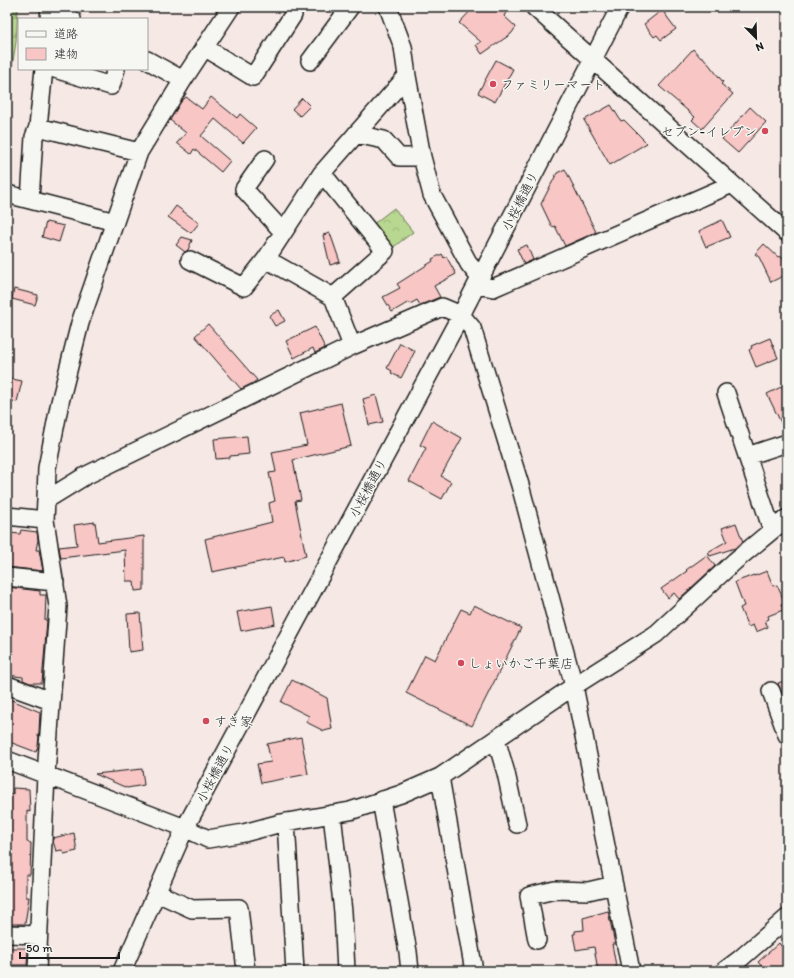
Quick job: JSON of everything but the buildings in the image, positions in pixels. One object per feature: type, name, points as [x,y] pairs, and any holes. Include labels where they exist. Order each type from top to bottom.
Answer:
[{"type":"street","points":[[49,18],[50,7],[70,18]]},
{"type":"street","points":[[37,971],[46,775],[58,606],[45,520],[48,468],[60,402],[78,330],[139,152],[183,80],[231,7]]},
{"type":"street","points":[[310,61],[350,7]]},
{"type":"street","points":[[388,7],[403,47],[422,157],[432,195],[478,281],[493,288],[732,184]]},
{"type":"street","points":[[534,7],[787,233]]},
{"type":"street","name":"小桜橋通り","points":[[124,970],[185,828],[461,315],[620,7]]},
{"type":"street","points":[[204,47],[253,78],[293,15]]},
{"type":"street","points":[[148,61],[183,80]]},
{"type":"street","points":[[30,200],[34,137],[38,127],[44,70]]},
{"type":"street","points":[[58,70],[111,86],[116,70]]},
{"type":"street","points":[[190,260],[244,287],[266,258],[322,173],[407,76]]},
{"type":"street","points":[[38,127],[139,152]]},
{"type":"street","points":[[356,134],[384,140],[399,157],[422,157]]},
{"type":"street","points":[[265,160],[244,190],[283,232]]},
{"type":"street","points":[[322,173],[385,251],[333,297]]},
{"type":"street","points":[[7,194],[115,222]]},
{"type":"street","points":[[266,258],[333,297],[352,346]]},
{"type":"street","points":[[46,500],[85,476],[352,346],[442,307],[461,315],[472,328],[520,485],[574,686],[631,971]]},
{"type":"street","points":[[726,393],[772,530]]},
{"type":"street","points":[[747,456],[787,443]]},
{"type":"street","points":[[7,516],[45,520]]},
{"type":"street","points":[[7,760],[185,828],[208,839],[244,833],[286,822],[350,811],[401,794],[440,777],[574,686],[656,634],[735,561],[787,518]]},
{"type":"street","points":[[7,578],[55,582]]},
{"type":"street","points":[[7,685],[51,701]]},
{"type":"street","points":[[771,691],[787,735]]},
{"type":"street","points":[[496,739],[506,773],[517,824]]},
{"type":"street","points":[[440,777],[474,971]]},
{"type":"street","points":[[381,800],[408,952],[410,971]]},
{"type":"street","points":[[332,814],[343,912],[346,971]]},
{"type":"street","points":[[286,822],[295,971]]},
{"type":"street","points":[[537,940],[529,896],[555,890],[588,891],[614,885]]},
{"type":"street","points":[[157,893],[192,909],[239,908],[246,971]]},
{"type":"street","points":[[724,971],[787,918]]},
{"type":"street","points":[[7,934],[38,935]]},
{"type":"green space","points":[[7,7],[18,7],[16,42],[7,98]]},
{"type":"green space","points":[[394,208],[413,232],[391,249],[372,225]]},
{"type":"place","name":"ファミリーマート","points":[[493,84]]},
{"type":"place","name":"セブン-イレブン","points":[[765,131]]},
{"type":"place","name":"しょいかご千葉店","points":[[461,663]]},
{"type":"place","name":"すき家","points":[[206,721]]}]
